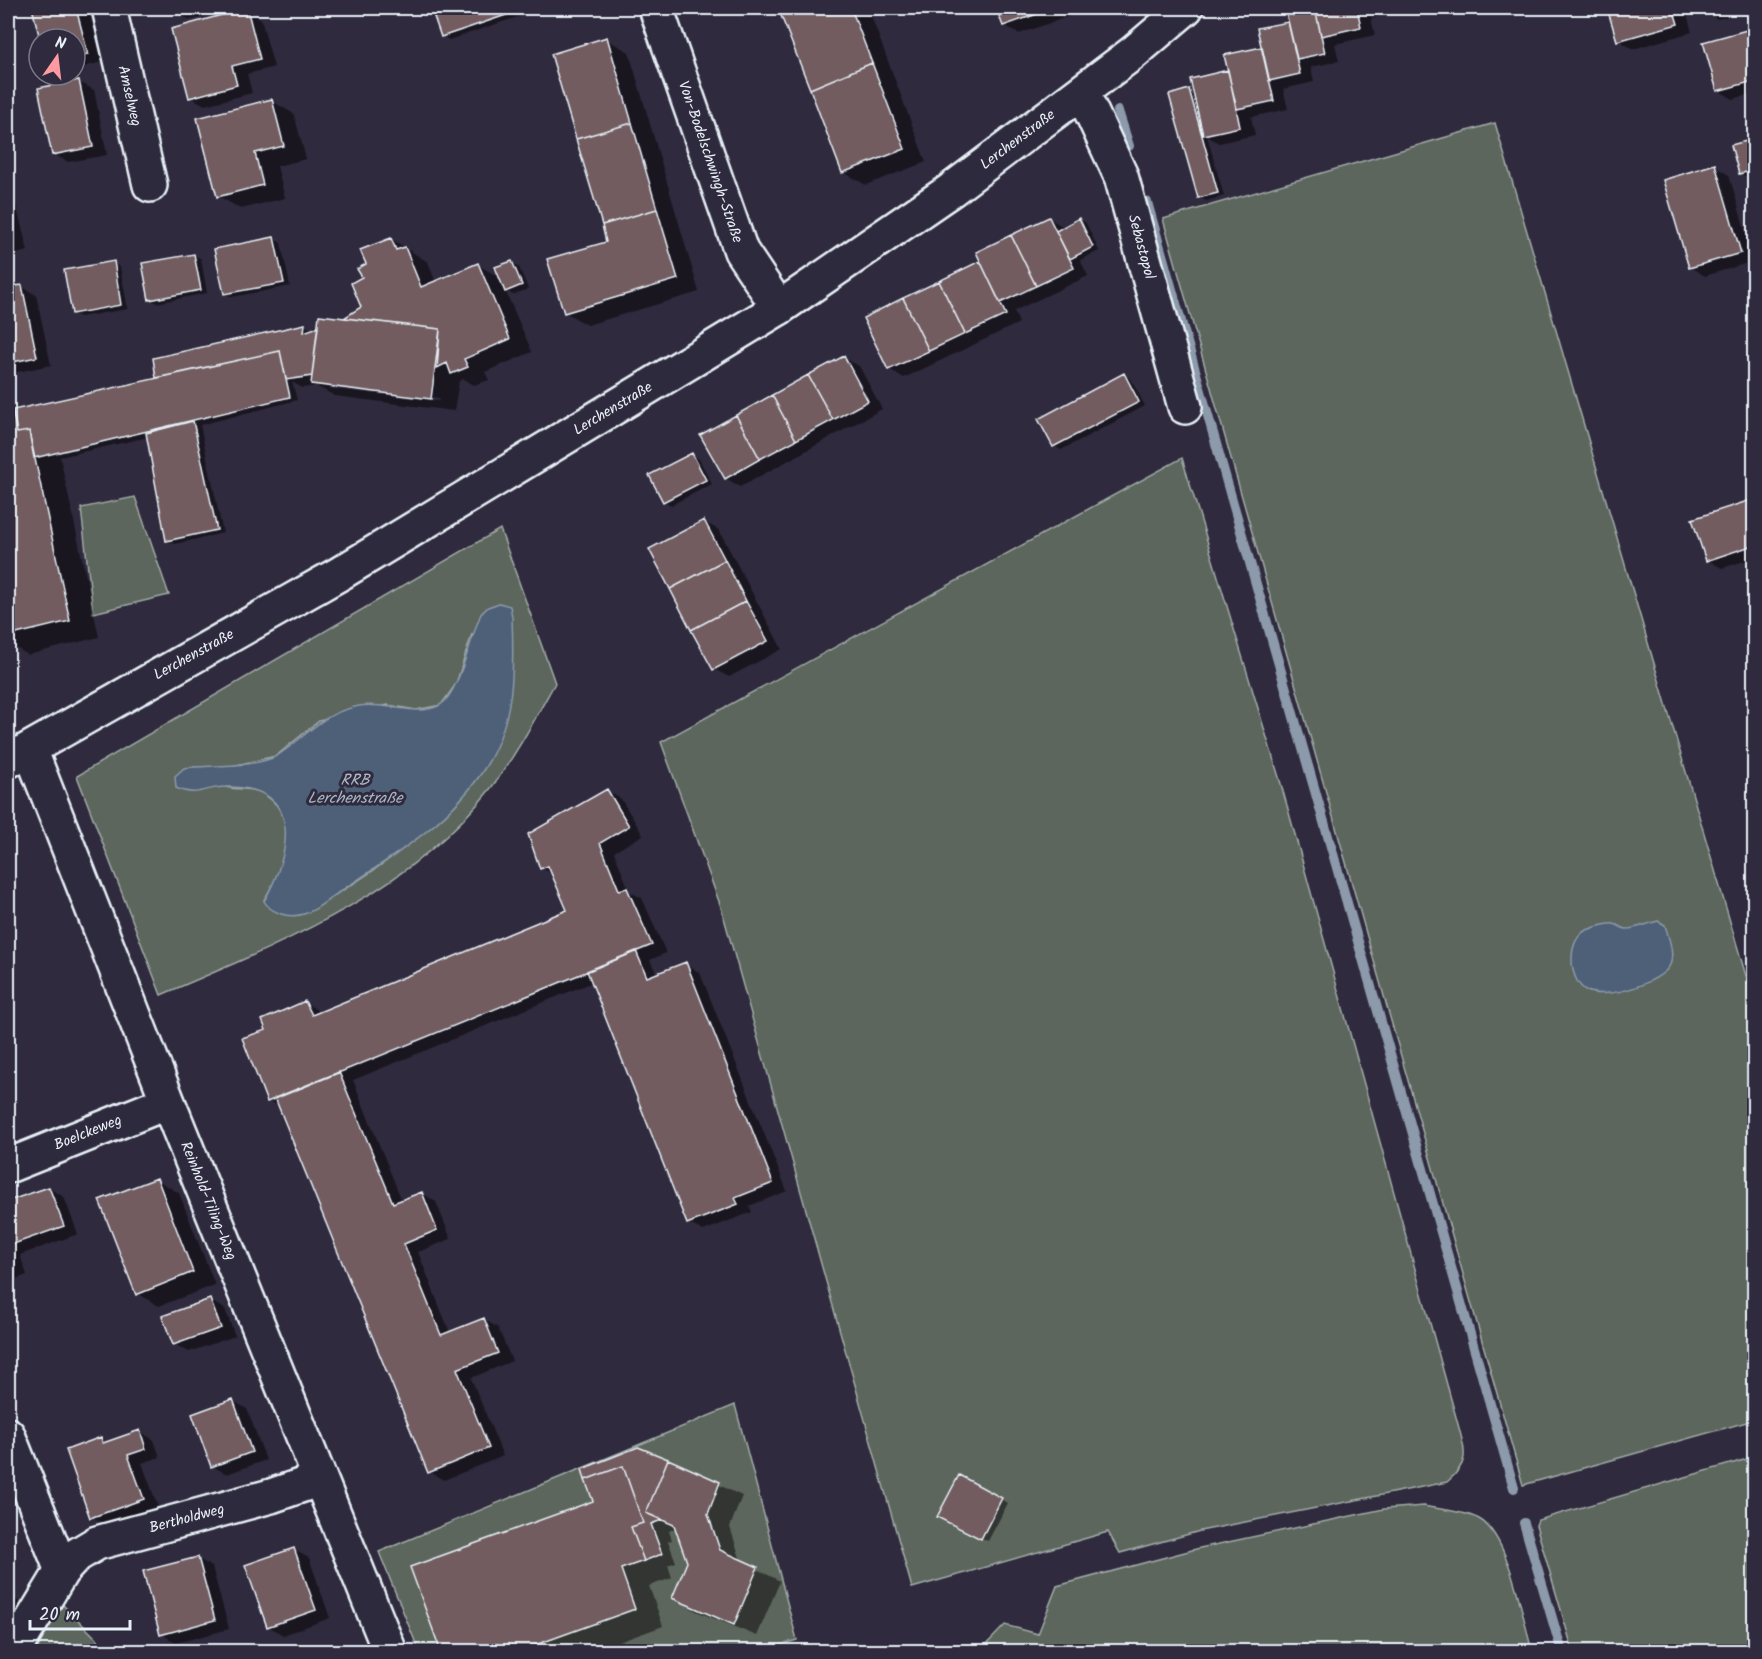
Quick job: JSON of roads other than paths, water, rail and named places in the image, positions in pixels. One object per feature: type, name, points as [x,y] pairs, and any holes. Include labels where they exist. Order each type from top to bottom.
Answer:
[{"type":"street","name":"Amselweg","points":[[109,8],[150,185]]},
{"type":"street","name":"Von-Bodelschwingh-Straße","points":[[656,8],[741,251],[779,309]]},
{"type":"street","name":"Lerchenstraße","points":[[19,755],[339,574],[779,309],[951,190],[1133,54],[1186,8]]},
{"type":"street","name":"Sebastopol","points":[[1082,92],[1121,176],[1185,407]]},
{"type":"street","name":"Reinhold-Tiling-Weg","points":[[19,755],[168,1102],[390,1652]]},
{"type":"street","name":"Boelckeweg","points":[[8,1166],[168,1102]]},
{"type":"street","points":[[8,1435],[62,1571]]},
{"type":"street","name":"Bertholdweg","points":[[13,1652],[62,1571],[77,1555],[97,1544],[271,1496],[320,1479]]},
{"type":"water","name":"RRB Lerchenstraße","points":[[499,603],[510,606],[512,616],[511,693],[503,730],[496,748],[472,785],[440,820],[421,836],[316,908],[305,914],[289,916],[270,908],[264,901],[281,863],[285,843],[285,825],[280,810],[269,797],[251,789],[219,787],[196,792],[184,791],[176,788],[175,776],[184,768],[245,764],[269,759],[278,755],[334,714],[359,706],[421,710],[440,705],[447,699],[459,677],[481,614],[488,607]]},
{"type":"water","points":[[1658,921],[1665,925],[1671,950],[1670,965],[1665,972],[1645,984],[1607,993],[1587,991],[1581,986],[1576,979],[1572,960],[1575,942],[1580,935],[1587,930],[1605,925],[1614,924],[1627,929]]},
{"type":"waterway","points":[[1118,111],[1129,146]]},
{"type":"waterway","points":[[1147,202],[1514,1488]]},
{"type":"waterway","points":[[1524,1523],[1562,1652]]}]
